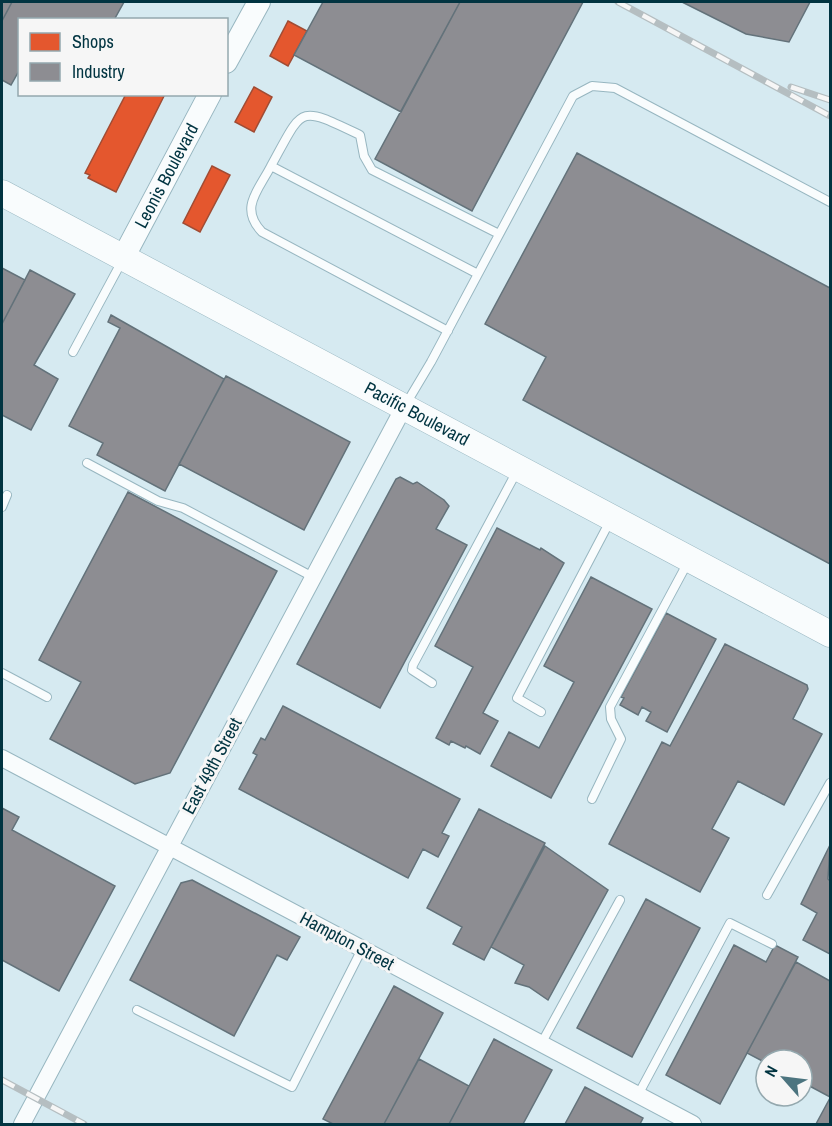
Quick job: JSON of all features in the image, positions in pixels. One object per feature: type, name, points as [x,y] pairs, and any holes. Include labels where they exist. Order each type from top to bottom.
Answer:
[{"type":"main road","points":[[228,58],[259,2]]},
{"type":"main road","name":"Leonis Boulevard","points":[[123,258],[209,96]]},
{"type":"main road","name":"Pacific Boulevard","points":[[2,193],[831,634]]},
{"type":"street","name":"East 49th Street","points":[[21,1125],[404,407]]},
{"type":"street","name":"Hampton Street","points":[[2,758],[638,1095],[673,1120],[693,1125]]},
{"type":"lane","points":[[404,407],[448,331],[573,96],[592,86],[615,88],[831,202]]},
{"type":"lane","points":[[448,331],[262,232],[251,220],[250,206],[271,166],[297,119],[306,115],[319,115],[360,135],[364,156],[372,170],[499,234]]},
{"type":"lane","points":[[271,166],[478,274]]},
{"type":"lane","points":[[73,352],[123,258]]},
{"type":"lane","points":[[87,463],[158,501],[183,508],[313,577]]},
{"type":"lane","points":[[432,683],[416,675],[412,670],[413,664],[519,468]]},
{"type":"lane","points":[[2,507],[7,495]]},
{"type":"lane","points":[[541,712],[517,698],[612,517]]},
{"type":"lane","points":[[592,799],[621,739],[611,719],[610,707],[690,559]]},
{"type":"lane","points":[[2,673],[47,697]]},
{"type":"lane","points":[[767,895],[831,783]]},
{"type":"lane","points":[[541,1044],[620,900]]},
{"type":"lane","points":[[638,1095],[730,923],[772,944]]},
{"type":"lane","points":[[137,1010],[292,1087],[362,949]]},
{"type":"building: Shops","points":[[288,21],[307,31],[288,66],[270,56]]},
{"type":"building: Shops","points":[[254,87],[272,97],[254,132],[235,122]]},
{"type":"building: Shops","points":[[125,96],[164,96],[116,192],[88,178],[90,175],[85,173]]},
{"type":"building: Shops","points":[[212,166],[230,175],[200,232],[183,223]]},
{"type":"building: Industry","points":[[2,2],[12,2],[2,21]]},
{"type":"building: Industry","points":[[12,2],[124,2],[115,18],[18,18],[18,73],[11,85],[2,80],[2,21]]},
{"type":"building: Industry","points":[[323,2],[460,2],[401,112],[294,55]]},
{"type":"building: Industry","points":[[460,2],[583,2],[472,211],[375,159]]},
{"type":"building: Industry","points":[[682,2],[810,2],[789,42],[746,34]]},
{"type":"building: Industry","points":[[577,153],[830,288],[830,564],[523,400],[546,357],[485,324]]},
{"type":"building: Industry","points":[[2,268],[25,280],[2,324]]},
{"type":"building: Industry","points":[[30,270],[75,294],[34,365],[58,379],[31,430],[2,415],[2,324]]},
{"type":"building: Industry","points":[[111,315],[224,379],[165,491],[97,455],[103,443],[69,426],[120,328],[108,322]]},
{"type":"building: Industry","points":[[226,376],[350,442],[304,530],[179,464]]},
{"type":"building: Industry","points":[[400,477],[413,484],[417,482],[444,500],[449,506],[436,529],[467,545],[380,708],[297,664],[396,479]]},
{"type":"building: Industry","points":[[128,492],[277,571],[170,773],[135,784],[50,739],[81,682],[39,660]]},
{"type":"building: Industry","points":[[497,528],[540,550],[541,548],[564,563],[483,713],[498,721],[480,754],[466,746],[465,748],[451,741],[449,745],[436,738],[473,667],[435,646]]},
{"type":"building: Industry","points":[[591,577],[652,609],[551,798],[491,766],[509,732],[539,748],[574,682],[544,666]]},
{"type":"building: Industry","points":[[666,613],[716,639],[667,732],[646,721],[651,712],[642,707],[638,715],[620,705],[624,698],[621,697]]},
{"type":"building: Industry","points":[[725,644],[807,685],[808,689],[793,719],[822,734],[784,805],[738,781],[712,829],[729,838],[700,892],[609,844],[662,742],[670,746]]},
{"type":"building: Industry","points":[[283,706],[460,799],[442,833],[449,836],[438,857],[423,849],[408,878],[239,789],[257,755],[253,753],[261,738],[265,740]]},
{"type":"building: Industry","points":[[2,808],[19,817],[12,830],[115,886],[59,991],[2,960]]},
{"type":"building: Industry","points":[[479,809],[545,843],[484,960],[453,944],[462,927],[427,908]]},
{"type":"building: Industry","points":[[830,845],[828,879],[830,881],[830,954],[803,940],[817,913],[801,904]]},
{"type":"building: Industry","points":[[545,846],[608,890],[548,1000],[529,987],[515,983],[524,965],[491,947]]},
{"type":"building: Industry","points":[[192,880],[300,937],[287,960],[277,955],[234,1036],[130,980],[181,883]]},
{"type":"building: Industry","points":[[646,899],[700,928],[632,1057],[577,1028]]},
{"type":"building: Industry","points":[[734,945],[766,962],[775,945],[798,957],[720,1104],[666,1075]]},
{"type":"building: Industry","points":[[796,962],[830,981],[830,1097],[814,1088],[814,1048],[754,1048],[754,1057],[747,1053]]},
{"type":"building: Industry","points":[[394,986],[443,1013],[384,1124],[333,1124],[323,1119]]},
{"type":"building: Industry","points":[[494,1039],[552,1070],[523,1124],[449,1124]]},
{"type":"building: Industry","points":[[419,1059],[469,1086],[449,1124],[384,1124]]},
{"type":"building: Industry","points":[[585,1087],[643,1118],[640,1124],[565,1124]]},
{"type":"building: Industry","points":[[830,1098],[830,1124],[816,1124]]},
{"type":"railway","points":[[618,2],[830,116]]},
{"type":"railway","points":[[791,87],[830,100]]},
{"type":"railway","points":[[2,1080],[84,1124]]}]
